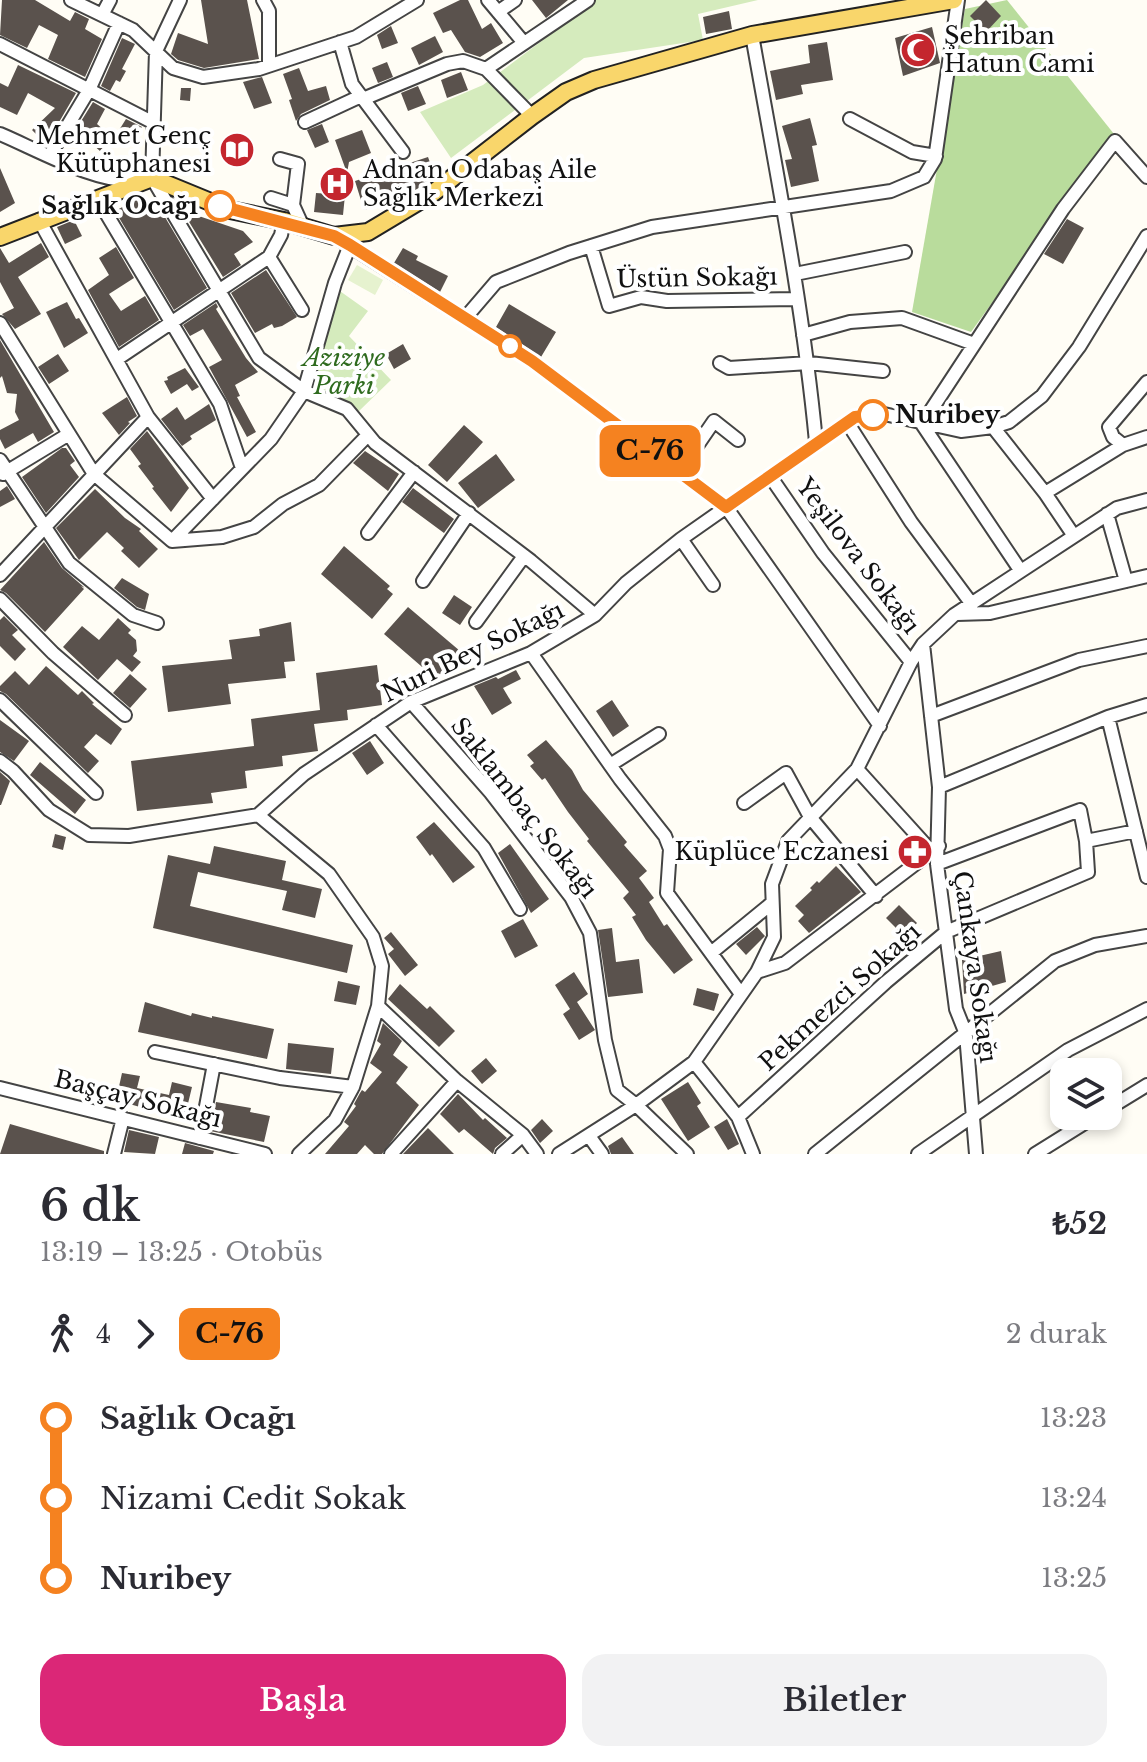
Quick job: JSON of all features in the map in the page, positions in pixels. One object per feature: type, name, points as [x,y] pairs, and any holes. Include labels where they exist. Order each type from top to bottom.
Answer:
[{"type":"main road","points":[[0,237],[152,178],[230,210],[284,221],[334,236],[368,232],[433,193],[566,92],[594,80],[752,35],[956,0]]},
{"type":"street","points":[[71,0],[133,30],[173,68],[203,77],[269,65],[356,37],[396,5],[417,0]]},
{"type":"street","points":[[102,15],[110,0]]},
{"type":"street","points":[[180,0],[156,51],[152,178],[259,358],[304,391],[347,409],[368,435],[595,615]]},
{"type":"street","points":[[488,0],[524,43]]},
{"type":"street","points":[[498,12],[515,0]]},
{"type":"street","points":[[486,69],[588,0]]},
{"type":"street","points":[[466,317],[496,282],[652,227],[891,191],[924,177],[936,156],[956,0]]},
{"type":"street","points":[[268,4],[269,65]]},
{"type":"street","points":[[50,155],[89,90],[119,23]]},
{"type":"street","points":[[752,35],[809,363],[816,442]]},
{"type":"street","points":[[340,42],[352,84],[403,152]]},
{"type":"street","points":[[0,44],[154,123]]},
{"type":"street","points":[[305,122],[447,64],[463,61],[486,69],[532,116]]},
{"type":"street","points":[[850,119],[912,152],[936,156]]},
{"type":"street","points":[[0,134],[104,178],[124,182],[152,178]]},
{"type":"street","points":[[1020,570],[922,424],[1063,209],[1115,141],[1147,177]]},
{"type":"street","points":[[280,159],[298,164],[293,205],[303,227]]},
{"type":"street","points":[[97,198],[220,404],[242,468]]},
{"type":"street","points":[[271,198],[293,205]]},
{"type":"street","points":[[39,220],[148,417],[213,499]]},
{"type":"street","points":[[117,359],[269,257],[281,235],[284,221]]},
{"type":"street","points":[[334,236],[532,361],[726,507],[880,726]]},
{"type":"street","name":"Nuri Bey Sokağı","points":[[258,815],[304,774],[411,702],[531,653],[595,615],[626,583],[681,539],[855,417],[884,414],[961,431],[1009,422],[1042,396],[1079,347],[1147,236]]},
{"type":"street","points":[[172,541],[271,439],[304,391],[335,283],[350,245]]},
{"type":"street","name":"Üstün Sokağı","points":[[591,246],[609,306],[641,297],[667,301],[797,299]]},
{"type":"street","points":[[795,274],[905,252]]},
{"type":"street","points":[[269,257],[302,310]]},
{"type":"street","points":[[803,335],[850,322],[902,318],[974,344]]},
{"type":"street","points":[[0,323],[94,474],[172,541],[222,537],[254,527],[283,504],[319,485],[368,435]]},
{"type":"street","points":[[720,363],[729,368],[809,363],[883,371]]},
{"type":"street","points":[[1123,445],[1113,437],[1109,427],[1147,382]]},
{"type":"street","points":[[0,575],[148,417]]},
{"type":"street","points":[[679,472],[714,421],[738,440]]},
{"type":"street","points":[[847,422],[911,522],[971,603]]},
{"type":"street","points":[[993,427],[1074,536]]},
{"type":"street","points":[[4,474],[69,434]]},
{"type":"street","points":[[1045,493],[1123,445],[1147,437]]},
{"type":"street","points":[[0,460],[4,474],[69,563],[133,615],[157,623]]},
{"type":"street","points":[[368,533],[414,472]]},
{"type":"street","name":"Yeşilova Sokağı","points":[[770,476],[823,553],[911,662]]},
{"type":"street","points":[[559,1154],[636,1105],[694,1062],[757,972],[774,937],[772,884],[788,841],[857,769],[923,644],[954,615],[1107,514],[1147,500]]},
{"type":"street","points":[[423,581],[469,513]]},
{"type":"street","points":[[1107,514],[1126,581]]},
{"type":"street","points":[[681,539],[713,585]]},
{"type":"street","points":[[476,622],[524,556]]},
{"type":"street","points":[[954,615],[990,613],[1147,576]]},
{"type":"street","points":[[0,599],[53,653],[125,715]]},
{"type":"street","name":"Çankaya Sokağı","points":[[923,644],[939,787],[935,849],[956,1009],[966,1034],[976,1154]]},
{"type":"street","points":[[931,716],[1079,660],[1147,646]]},
{"type":"street","points":[[531,653],[610,765],[665,836],[670,849],[667,893],[741,994]]},
{"type":"street","points":[[0,700],[96,793]]},
{"type":"street","name":"Saklambaç Sokağı","points":[[411,702],[491,793],[571,897],[590,933],[605,1040],[617,1090],[687,1154]]},
{"type":"street","points":[[939,787],[1108,717],[1147,705]]},
{"type":"street","points":[[1108,717],[1147,877]]},
{"type":"street","points":[[376,725],[484,848],[520,909]]},
{"type":"street","points":[[610,765],[659,734]]},
{"type":"street","points":[[0,761],[49,810],[89,835],[129,836],[258,815],[329,874],[373,937],[382,966],[378,1006],[353,1087],[335,1120],[299,1154]]},
{"type":"street","points":[[757,972],[785,963],[935,849],[857,769]]},
{"type":"street","points":[[744,803],[786,773],[810,817],[876,896]]},
{"type":"street","points":[[937,864],[1080,810],[1086,841],[1136,831]]},
{"type":"street","name":"Pekmezci Sokağı","points":[[738,1117],[886,982],[946,932],[1088,872],[1086,841]]},
{"type":"street","points":[[711,953],[772,903]]},
{"type":"street","points":[[815,1154],[1055,961],[1095,945],[1147,936]]},
{"type":"street","points":[[378,1006],[457,1081],[523,1135],[537,1154]]},
{"type":"street","points":[[918,1154],[1068,1050],[1147,1009]]},
{"type":"street","points":[[155,1052],[280,1078],[353,1087]]},
{"type":"street","points":[[694,1062],[738,1117],[753,1154]]},
{"type":"street","points":[[200,1138],[214,1064]]},
{"type":"street","points":[[391,1154],[457,1081]]},
{"type":"street","points":[[1122,1100],[1147,1085]]},
{"type":"street","name":"Başçay Sokağı","points":[[0,1088],[265,1154]]},
{"type":"street","points":[[114,1154],[123,1118]]},
{"type":"street","points":[[1035,1154],[1074,1130]]},
{"type":"street","points":[[502,1154],[523,1135]]},
{"type":"street","points":[[589,1136],[602,1154]]},
{"type":"green space","points":[[596,0],[758,0],[698,14],[703,40],[584,58],[451,158],[420,112],[483,85]]},
{"type":"green space","points":[[1007,0],[1114,134],[971,332],[912,312],[965,9]]},
{"type":"green space","points":[[357,265],[383,280],[375,295],[348,280]]},
{"type":"green space","name":"Aziziye Parki","points":[[337,289],[368,311],[349,336],[391,380],[359,411],[310,386]]},
{"type":"building","points":[[2,0],[35,0],[70,21],[75,12],[89,19],[85,29],[102,39],[85,77],[48,59],[58,35],[39,25],[27,48],[0,35]]},
{"type":"building","points":[[201,0],[247,0],[259,59],[204,68],[178,60],[171,54],[178,33],[208,44]]},
{"type":"building","points":[[460,0],[468,0],[482,29],[491,23],[503,43],[480,57],[465,52],[451,30],[443,33],[433,13]]},
{"type":"building","points":[[532,0],[568,0],[546,18]]},
{"type":"building","points":[[986,0],[1001,16],[986,32],[970,16]]},
{"type":"building","points":[[729,11],[732,29],[706,34],[703,17]]},
{"type":"building","points":[[391,26],[398,43],[382,49],[377,35]]},
{"type":"building","name":"Şehriban Hatun Cami","points":[[932,27],[940,63],[903,76],[895,38]]},
{"type":"building","points":[[435,36],[443,52],[419,65],[411,48]]},
{"type":"building","points":[[122,38],[135,44],[122,69],[126,71],[110,91],[101,86]]},
{"type":"building","points":[[827,42],[833,80],[801,85],[803,94],[776,100],[770,71],[810,63],[808,45]]},
{"type":"building","points":[[387,62],[393,77],[378,83],[372,68]]},
{"type":"building","points":[[18,65],[76,93],[55,129],[43,141],[32,130],[55,108],[28,93],[17,115],[0,107],[0,83],[8,87]]},
{"type":"building","points":[[299,68],[308,91],[326,86],[330,100],[301,114],[296,121],[283,74]]},
{"type":"building","points":[[461,72],[468,90],[447,98],[441,80]]},
{"type":"building","points":[[262,77],[272,103],[254,109],[243,82]]},
{"type":"building","points":[[418,86],[426,104],[408,111],[401,93]]},
{"type":"building","points":[[181,88],[191,88],[190,101],[180,100]]},
{"type":"building","points":[[93,102],[105,109],[97,124],[112,137],[100,151],[83,136],[76,144],[70,139]]},
{"type":"building","points":[[810,118],[817,145],[812,146],[819,181],[791,187],[785,160],[792,159],[782,126]]},
{"type":"building","points":[[126,119],[142,127],[130,144],[116,135]]},
{"type":"building","points":[[322,124],[329,142],[315,148],[307,130]]},
{"type":"building","points":[[362,130],[371,153],[349,162],[347,173],[335,140]]},
{"type":"building","points":[[428,157],[435,177],[405,197],[364,210],[355,181]]},
{"type":"building","points":[[0,168],[15,203],[0,212]]},
{"type":"building","points":[[316,193],[345,195],[343,215],[314,212]]},
{"type":"building","points":[[141,197],[156,202],[207,288],[174,310],[115,211]]},
{"type":"building","points":[[184,211],[243,231],[253,242],[234,254],[241,265],[223,277]]},
{"type":"building","points":[[1067,219],[1084,228],[1063,264],[1044,254]]},
{"type":"building","points":[[74,220],[82,236],[65,244],[57,227]]},
{"type":"building","points":[[41,243],[49,257],[18,277],[41,314],[15,329],[2,314],[14,308],[0,282],[0,248],[9,263]]},
{"type":"building","points":[[116,247],[134,278],[109,294],[121,311],[145,296],[159,320],[119,347],[88,290],[109,275],[99,258]]},
{"type":"building","points":[[403,248],[418,256],[416,260],[448,276],[440,292],[394,263]]},
{"type":"building","points":[[266,270],[297,317],[282,326],[274,328],[272,324],[255,333],[231,293]]},
{"type":"building","points":[[67,302],[88,333],[64,348],[46,312]]},
{"type":"building","points":[[216,303],[216,309],[258,372],[235,385],[240,396],[237,397],[256,432],[247,437],[209,367],[222,360],[203,329],[190,336],[183,325]]},
{"type":"building","points":[[509,304],[556,332],[541,357],[496,327]]},
{"type":"building","points":[[0,340],[54,432],[38,442],[33,433],[5,449],[0,430],[19,420],[15,412],[17,394],[7,393],[2,376],[0,378]]},
{"type":"building","points":[[403,344],[411,359],[394,369],[386,354]]},
{"type":"building","points":[[58,354],[69,371],[49,384],[38,367]]},
{"type":"building","points":[[185,368],[199,387],[192,391],[187,384],[171,394],[164,381]]},
{"type":"building","points":[[127,397],[137,416],[128,422],[119,435],[102,413]]},
{"type":"building","points":[[209,404],[216,420],[190,436],[192,439],[182,446],[161,419],[177,407],[185,420]]},
{"type":"building","points":[[464,425],[483,442],[447,482],[428,465]]},
{"type":"building","points":[[147,431],[189,488],[171,512],[152,488],[130,449]]},
{"type":"building","points":[[66,448],[75,461],[70,465],[79,477],[46,513],[22,477]]},
{"type":"building","points":[[365,451],[399,474],[388,491],[353,463]]},
{"type":"building","points":[[496,454],[515,480],[478,508],[458,483]]},
{"type":"building","points":[[7,486],[15,499],[0,507],[0,491]]},
{"type":"building","points":[[413,488],[454,519],[444,533],[402,502]]},
{"type":"building","points":[[95,489],[141,529],[139,531],[158,549],[139,568],[107,532],[79,560],[56,528]]},
{"type":"building","points":[[44,542],[62,568],[85,588],[81,586],[84,589],[45,632],[0,590]]},
{"type":"building","points":[[344,546],[390,586],[387,589],[393,594],[372,619],[321,574]]},
{"type":"building","points":[[122,578],[149,594],[145,610],[114,588]]},
{"type":"building","points":[[454,595],[472,607],[460,625],[442,613]]},
{"type":"building","points":[[408,607],[460,651],[436,679],[384,634]]},
{"type":"building","points":[[4,616],[18,630],[12,635],[26,649],[15,661],[0,646],[0,620]]},
{"type":"building","points":[[118,618],[131,630],[128,633],[136,640],[137,651],[133,656],[141,662],[132,672],[117,659],[98,680],[63,647],[82,626],[99,640]]},
{"type":"building","points":[[291,622],[295,661],[284,662],[286,678],[228,684],[231,704],[168,712],[162,666],[232,659],[229,640],[260,636],[259,629]]},
{"type":"building","points":[[377,665],[382,705],[347,710],[348,720],[314,724],[318,751],[282,756],[283,766],[245,771],[247,788],[211,793],[213,803],[137,811],[131,761],[254,746],[251,719],[320,710],[316,673]]},
{"type":"building","points":[[46,666],[78,695],[82,691],[92,704],[122,729],[111,745],[96,734],[84,747],[99,761],[88,773],[0,691],[0,686],[15,671],[29,685]]},
{"type":"building","points":[[516,670],[521,679],[503,688],[512,703],[492,715],[474,686]]},
{"type":"building","points":[[130,674],[147,689],[130,708],[113,693]]},
{"type":"building","points":[[612,700],[629,726],[613,737],[596,711]]},
{"type":"building","points":[[0,720],[29,741],[14,761],[0,752]]},
{"type":"building","points":[[546,740],[647,871],[639,878],[654,898],[649,902],[664,926],[667,924],[693,960],[674,974],[632,917],[636,915],[623,898],[629,892],[587,841],[589,839],[545,778],[542,780],[530,766],[534,763],[527,755]]},
{"type":"building","points":[[370,741],[384,763],[367,775],[352,753]]},
{"type":"building","points":[[40,762],[86,800],[75,814],[30,775]]},
{"type":"building","points":[[0,772],[10,781],[1,805],[0,805]]},
{"type":"building","points":[[434,822],[475,867],[453,883],[416,837]]},
{"type":"building","points":[[55,834],[66,837],[63,850],[52,847]]},
{"type":"building","points":[[510,844],[549,899],[531,913],[498,853]]},
{"type":"building","points":[[214,846],[286,861],[282,880],[322,889],[315,918],[282,910],[287,891],[198,872],[190,906],[353,945],[347,973],[153,928],[168,855],[210,864]]},
{"type":"building","points":[[836,866],[861,892],[809,933],[798,921],[804,915],[795,906],[817,881],[819,883]]},
{"type":"building","points":[[899,905],[917,923],[904,936],[886,918]]},
{"type":"building","points":[[523,919],[538,946],[515,958],[501,931]]},
{"type":"building","points":[[757,927],[765,936],[746,955],[736,944]]},
{"type":"building","points":[[612,928],[616,962],[639,959],[643,993],[608,997],[598,930]]},
{"type":"building","points":[[391,932],[418,965],[405,976],[388,954],[394,949],[384,938]]},
{"type":"building","points":[[1001,951],[1006,982],[964,994],[962,960]]},
{"type":"building","points":[[574,972],[588,994],[577,1002],[595,1030],[579,1040],[563,1014],[570,1009],[555,985]]},
{"type":"building","points":[[338,981],[360,986],[356,1005],[334,1001]]},
{"type":"building","points":[[400,984],[427,1009],[430,1006],[455,1031],[439,1047],[388,999]]},
{"type":"building","points":[[697,988],[719,994],[714,1011],[693,1005]]},
{"type":"building","points":[[145,1002],[191,1016],[192,1013],[212,1016],[274,1029],[267,1059],[138,1032]]},
{"type":"building","points":[[383,1023],[402,1041],[393,1055],[408,1067],[396,1083],[419,1105],[382,1154],[374,1154],[365,1145],[357,1154],[325,1154],[349,1126],[344,1122],[356,1106],[354,1104],[362,1090],[365,1092],[382,1072],[370,1063],[381,1044],[377,1041]]},
{"type":"building","points":[[288,1043],[334,1048],[331,1074],[286,1069]]},
{"type":"building","points":[[486,1058],[497,1071],[482,1084],[471,1071]]},
{"type":"building","points":[[122,1073],[140,1076],[137,1088],[169,1095],[172,1082],[192,1087],[184,1120],[116,1100]]},
{"type":"building","points":[[688,1082],[701,1103],[697,1106],[710,1127],[688,1141],[661,1099]]},
{"type":"building","points":[[458,1094],[483,1120],[485,1118],[507,1138],[495,1148],[493,1154],[464,1129],[459,1133],[440,1114]]},
{"type":"building","points":[[216,1102],[251,1108],[250,1112],[270,1116],[264,1142],[210,1131]]},
{"type":"building","points":[[542,1119],[553,1131],[540,1143],[531,1130]]},
{"type":"building","points":[[727,1119],[739,1144],[728,1150],[714,1127]]},
{"type":"building","points":[[10,1124],[104,1151],[104,1154],[0,1154]]},
{"type":"building","points":[[428,1128],[454,1154],[403,1154]]},
{"type":"building","points":[[129,1130],[159,1137],[155,1154],[124,1152]]},
{"type":"building","points":[[622,1137],[634,1154],[611,1154],[608,1146]]},
{"type":"building","points":[[185,1143],[214,1151],[213,1154],[182,1154]]},
{"type":"bus line","name":"C-76","points":[[220,206],[284,221],[334,236],[350,245],[532,361],[726,507],[855,417],[873,415]]},
{"type":"place","name":"Şehriban Hatun Cami","points":[[918,50]]},
{"type":"place","name":"Mehmet Genç Kütüphanesi","points":[[237,150]]},
{"type":"place","name":"Adnan Odabaş Aile Sağlık Merkezi","points":[[337,184]]},
{"type":"place","name":"Sağlık Ocağı","points":[[220,206]]},
{"type":"place","name":"Nuribey","points":[[873,415]]},
{"type":"place","name":"Küplüce Eczanesi","points":[[915,852]]}]
